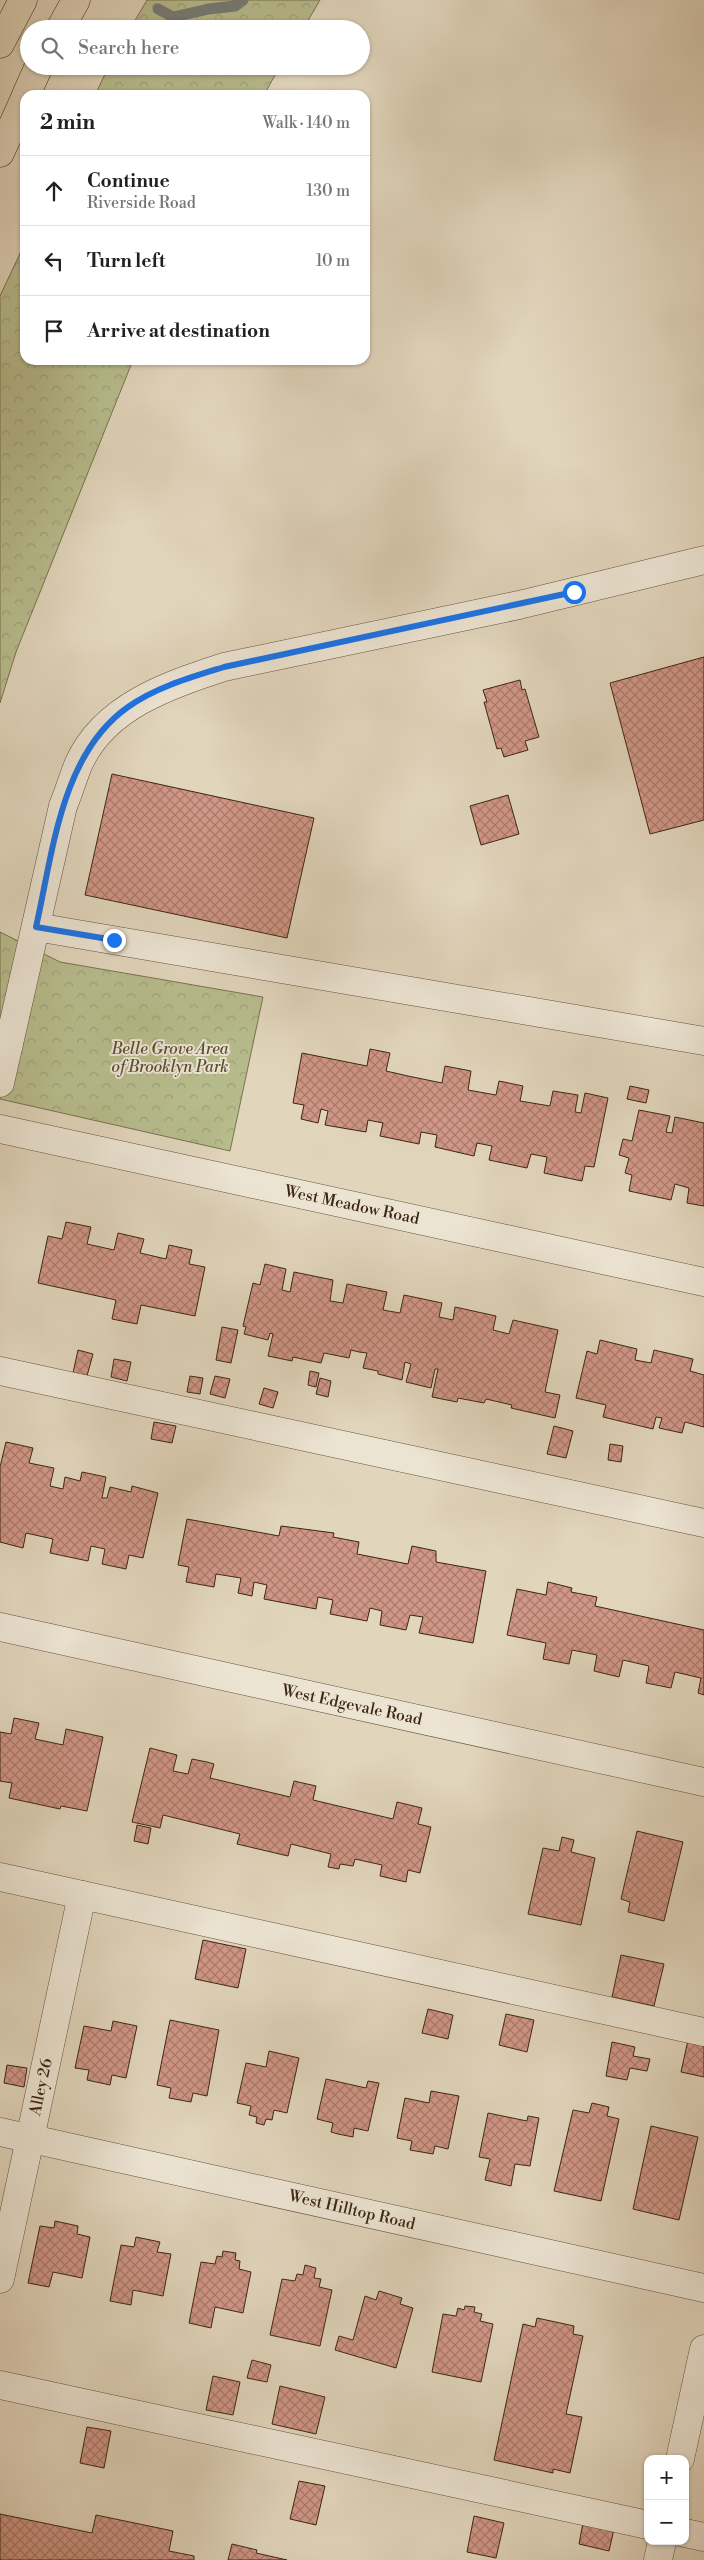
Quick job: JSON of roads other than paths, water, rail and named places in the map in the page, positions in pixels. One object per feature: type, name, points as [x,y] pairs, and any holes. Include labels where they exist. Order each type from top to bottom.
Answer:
[{"type":"highway","points":[[0,44],[23,0]]},
{"type":"highway","points":[[65,20],[76,0]]},
{"type":"highway","points":[[29,90],[35,75]]},
{"type":"highway","points":[[0,153],[20,109]]},
{"type":"street","points":[[0,1083],[63,806],[79,762],[98,734],[129,706],[178,682],[224,667],[518,605],[704,560]]},
{"type":"street","points":[[36,927],[704,1041]]},
{"type":"street","name":"West Meadow Road","points":[[0,1129],[704,1282]]},
{"type":"street","points":[[0,1372],[704,1523]]},
{"type":"street","name":"West Edgevale Road","points":[[0,1628],[704,1782]]},
{"type":"street","points":[[0,1877],[704,2032]]},
{"type":"street","name":"Alley 26","points":[[0,2279],[82,1895]]},
{"type":"street","name":"West Hilltop Road","points":[[0,2132],[704,2288]]},
{"type":"street","points":[[681,2455],[704,2349]]},
{"type":"street","points":[[0,2385],[644,2524]]},
{"type":"street","points":[[689,2534],[704,2537]]},
{"type":"street","points":[[658,2560],[661,2545]]},
{"type":"waterway","points":[[158,9],[173,17],[209,9],[235,6],[243,0]]},
{"type":"park label","name":"Belle Grove Area of Brooklyn Park","points":[[170,1058]]}]
